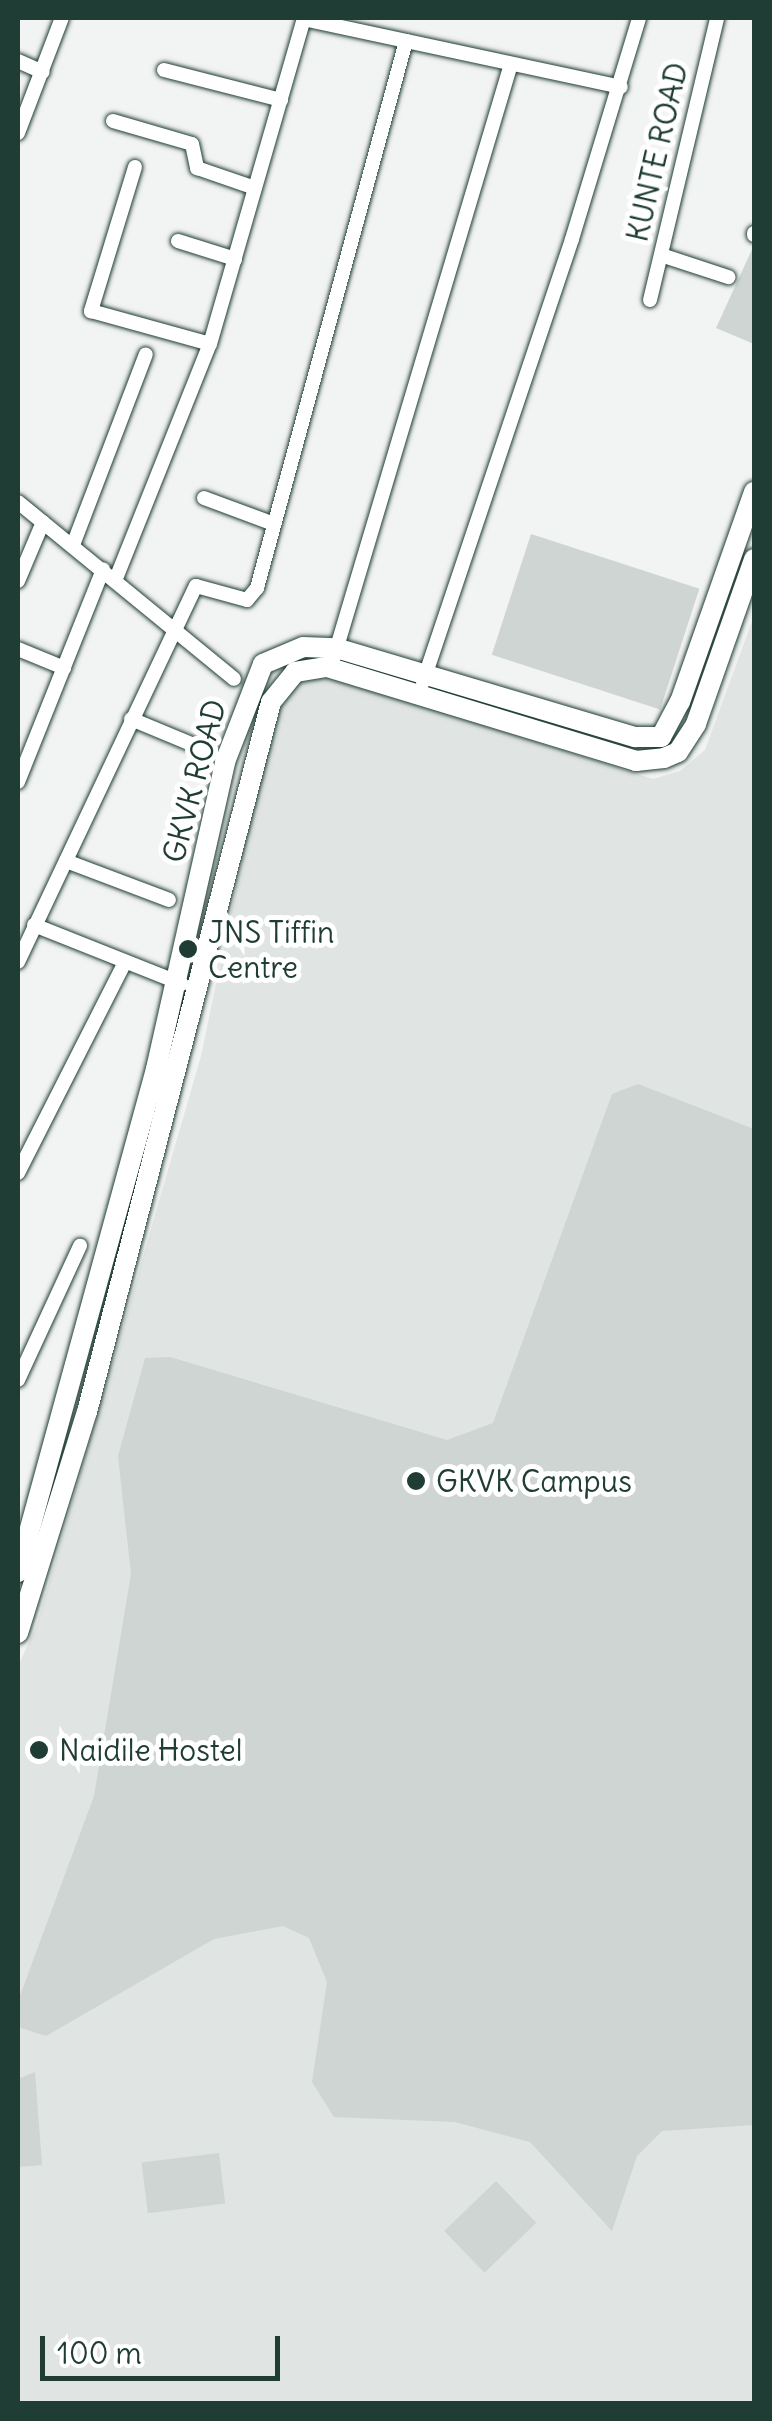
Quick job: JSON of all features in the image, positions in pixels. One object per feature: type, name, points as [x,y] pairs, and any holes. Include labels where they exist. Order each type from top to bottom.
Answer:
[{"type":"main road","name":"GKVK ROAD","points":[[18,1633],[87,1412],[271,702],[295,672],[333,658],[427,670],[635,737],[661,736],[680,702],[754,492]]},
{"type":"main road","name":"GKVK ROAD","points":[[18,1572],[177,983],[245,699],[263,664],[303,647],[418,694],[636,760],[664,758],[678,752],[696,724],[754,559]]},
{"type":"main road","points":[[64,1405],[87,1412]]},
{"type":"street","points":[[18,133],[62,18]]},
{"type":"street","points":[[418,694],[620,87],[639,18]]},
{"type":"street","name":"KUNTE ROAD","points":[[650,300],[717,18]]},
{"type":"street","points":[[116,581],[210,344],[304,19],[620,87]]},
{"type":"street","points":[[18,962],[196,586],[248,600],[274,524],[406,41]]},
{"type":"street","points":[[18,61],[43,72]]},
{"type":"street","points":[[333,658],[511,64]]},
{"type":"street","points":[[164,70],[281,100]]},
{"type":"street","points":[[113,121],[192,144],[196,168],[255,188]]},
{"type":"street","points":[[135,166],[91,311],[210,344]]},
{"type":"street","points":[[178,241],[235,259]]},
{"type":"street","points":[[661,255],[728,277]]},
{"type":"street","points":[[73,546],[146,354]]},
{"type":"street","points":[[204,498],[274,524]]},
{"type":"street","points":[[18,502],[116,581],[172,635],[234,680]]},
{"type":"street","points":[[18,582],[43,522]]},
{"type":"street","points":[[18,782],[103,570]]},
{"type":"street","points":[[18,649],[64,668]]},
{"type":"street","points":[[131,719],[206,750]]},
{"type":"street","points":[[66,861],[170,900]]},
{"type":"street","points":[[34,925],[198,989]]},
{"type":"street","points":[[18,1173],[124,962]]},
{"type":"street","points":[[18,1380],[80,1246]]},
{"type":"shaded area","points":[[754,245],[754,344],[716,328]]},
{"type":"shaded area","points":[[531,534],[699,589],[660,709],[492,655]]},
{"type":"shaded area","name":"GKVK Campus","points":[[754,616],[754,2403],[18,2403],[18,1666],[36,1627],[201,1056],[271,720],[294,687],[321,673],[653,779],[680,771],[705,750]]},
{"type":"shaded area","points":[[638,1084],[754,1129],[754,2125],[662,2131],[637,2156],[612,2231],[530,2142],[455,2122],[334,2117],[312,2082],[327,1982],[309,1938],[283,1926],[214,1939],[46,2036],[18,2027],[18,2001],[94,1796],[131,1574],[118,1456],[145,1358],[170,1357],[447,1440],[493,1423],[612,1094]]},
{"type":"shaded area","points":[[35,2072],[42,2165],[18,2167],[18,2079]]},
{"type":"shaded area","points":[[219,2153],[225,2204],[148,2213],[142,2163]]},
{"type":"shaded area","points":[[496,2181],[536,2223],[484,2273],[444,2231]]},
{"type":"place","name":"JNS Tiffin Centre","points":[[188,949]]},
{"type":"place","name":"GKVK Campus","points":[[416,1481]]},
{"type":"place","name":"Naidile Hostel","points":[[39,1750]]}]
